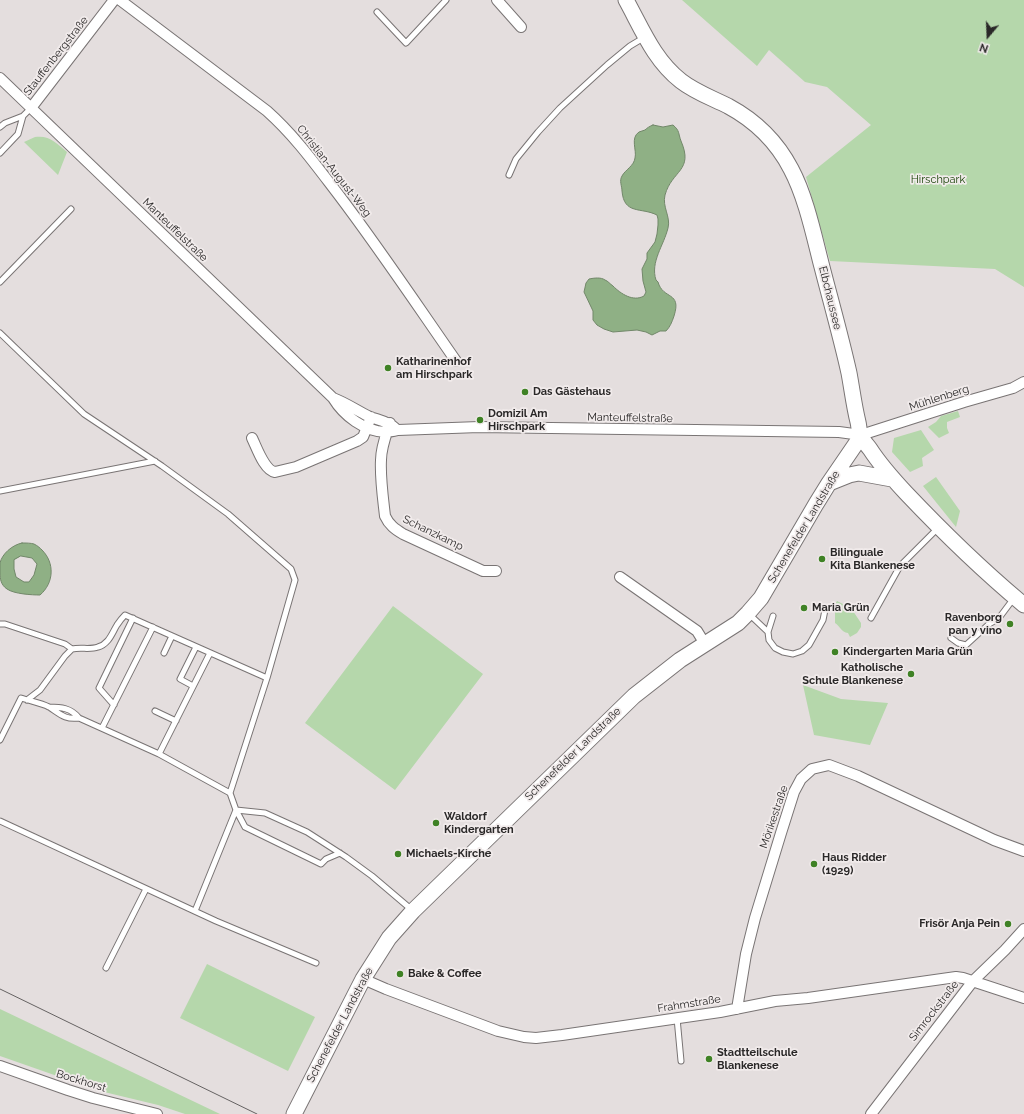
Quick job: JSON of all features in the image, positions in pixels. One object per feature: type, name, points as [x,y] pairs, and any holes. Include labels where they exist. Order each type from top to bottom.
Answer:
[{"type":"main road","name":"Elbchaussee","points":[[626,0],[645,36],[658,56],[672,73],[693,89],[733,109],[759,128],[772,140],[783,155],[803,196],[848,370],[861,435],[892,479],[962,550],[1019,601]]},
{"type":"main road","name":"Schenefelder Landstraße","points":[[294,1114],[363,979],[389,938],[413,911],[505,820],[634,696],[680,660],[738,623],[748,613],[762,598],[829,484],[861,435]]},
{"type":"main road","points":[[829,484],[849,475],[859,473],[892,479]]},
{"type":"street","name":"Stauffenbergstraße","points":[[31,108],[114,0]]},
{"type":"street","name":"Christian-August-Weg","points":[[120,0],[267,111],[301,145],[353,213],[456,361]]},
{"type":"street","points":[[497,0],[522,27]]},
{"type":"street","name":"Manteuffelstraße","points":[[0,78],[333,398],[339,408],[354,421],[367,427],[398,430],[479,427],[843,432],[861,435]]},
{"type":"street","name":"Mühlenberg","points":[[861,435],[1013,388],[1024,382]]},
{"type":"street","name":"Manteuffelstraße","points":[[333,398],[344,402],[388,428]]},
{"type":"street","points":[[252,438],[266,466],[272,472],[275,472],[296,466],[357,441],[363,437],[370,417]]},
{"type":"street","name":"Schanzkamp","points":[[388,428],[382,449],[381,471],[385,516],[388,522],[392,527],[403,534],[483,571],[496,571]]},
{"type":"street","points":[[620,577],[697,631],[705,644]]},
{"type":"street","name":"Mörikestraße","points":[[737,1009],[746,954],[755,918],[781,833],[794,792],[801,779],[812,769],[829,765],[858,776],[994,840],[1024,851]]},
{"type":"street","name":"Simrockstraße","points":[[871,1114],[973,981],[1024,929]]},
{"type":"street","name":"Frahmstraße","points":[[363,979],[484,1027],[524,1037],[541,1038],[956,976],[1024,998]]},
{"type":"street","name":"Bockhorst","points":[[0,1066],[60,1088],[157,1114]]},
{"type":"lane","points":[[377,12],[406,43],[446,0]]},
{"type":"lane","points":[[509,175],[516,159],[560,108],[607,64],[645,36]]},
{"type":"lane","points":[[0,127],[5,123],[23,116],[31,108]]},
{"type":"lane","points":[[0,153],[18,134],[23,116]]},
{"type":"lane","points":[[0,282],[71,209]]},
{"type":"lane","points":[[0,333],[84,414],[228,514],[291,569],[295,580],[267,678],[230,793],[236,810],[245,827],[321,864],[326,859],[340,853]]},
{"type":"lane","points":[[0,491],[155,462]]},
{"type":"lane","points":[[871,618],[900,566],[939,527]]},
{"type":"lane","points":[[951,638],[958,643],[966,645],[989,624],[999,618],[1019,601]]},
{"type":"lane","points":[[773,616],[768,632],[774,648],[793,654],[802,651],[809,645],[823,620],[826,610]]},
{"type":"lane","points":[[748,613],[768,632]]},
{"type":"lane","points":[[27,700],[40,690],[65,656],[72,649],[98,647],[108,642],[117,625],[125,615],[267,678]]},
{"type":"lane","points":[[114,706],[99,688],[133,618]]},
{"type":"lane","points":[[0,624],[5,624],[65,644],[72,649]]},
{"type":"lane","points":[[102,728],[153,627]]},
{"type":"lane","points":[[164,654],[172,636]]},
{"type":"lane","points":[[193,686],[180,679],[196,647]]},
{"type":"lane","points":[[159,754],[210,652]]},
{"type":"lane","points":[[0,740],[21,698],[49,707],[57,713],[72,719],[79,718],[102,728],[159,754],[230,793]]},
{"type":"lane","points":[[155,711],[176,721]]},
{"type":"lane","points":[[236,810],[265,813],[307,832],[372,876],[413,911]]},
{"type":"lane","points":[[195,911],[236,810]]},
{"type":"lane","points":[[0,821],[195,911],[316,963]]},
{"type":"lane","points":[[106,968],[146,888]]},
{"type":"lane","points":[[677,1018],[681,1061]]},
{"type":"green space","name":"Hirschpark","points":[[682,0],[1024,0],[1024,287],[995,269],[830,261],[806,177],[871,125],[827,87],[805,82],[769,50],[757,66]]},
{"type":"green space","points":[[35,137],[49,138],[67,152],[58,175],[24,142]]},
{"type":"green space","points":[[958,411],[960,417],[947,422],[949,433],[939,438],[928,427],[936,422],[941,416]]},
{"type":"green space","points":[[921,430],[934,450],[922,458],[923,466],[910,472],[892,452],[894,438]]},
{"type":"green space","points":[[936,477],[960,511],[956,527],[923,486]]},
{"type":"green space","points":[[837,601],[851,608],[861,623],[861,627],[857,633],[850,637],[848,633],[835,623],[835,613],[833,608]]},
{"type":"green space","points":[[393,606],[483,674],[395,790],[305,723]]},
{"type":"green space","points":[[803,685],[841,699],[888,703],[870,745],[814,735]]},
{"type":"green space","points":[[207,964],[315,1017],[288,1071],[180,1018]]},
{"type":"green space","points":[[0,1009],[220,1114],[185,1114],[158,1105],[100,1091],[0,1056]]},
{"type":"shaded area","points":[[653,125],[663,127],[673,125],[678,131],[684,151],[685,159],[683,165],[668,187],[664,199],[669,224],[656,260],[655,267],[656,280],[660,288],[674,299],[676,308],[672,322],[666,331],[660,331],[652,335],[637,330],[613,332],[597,325],[593,320],[593,311],[584,292],[586,283],[589,279],[602,278],[620,292],[631,298],[640,298],[644,296],[646,292],[642,269],[647,259],[647,253],[655,242],[658,219],[657,215],[634,209],[626,204],[623,199],[621,178],[634,161],[634,141],[636,135]]},
{"type":"shaded area","points":[[22,543],[33,544],[39,547],[49,561],[51,567],[50,579],[45,590],[40,595],[10,591],[3,586],[1,582],[0,563],[3,556],[8,550]],"holes":[[[21,556],[32,558],[37,564],[34,575],[29,582],[24,582],[16,577],[14,560]]]},
{"type":"tram line","points":[[0,989],[257,1114]]},
{"type":"place","name":"Katharinenhof am Hirschpark","points":[[388,368]]},
{"type":"place","name":"Das Gästehaus","points":[[525,392]]},
{"type":"place","name":"Domizil Am Hirschpark","points":[[480,420]]},
{"type":"place","name":"Bilinguale Kita Blankenese","points":[[822,559]]},
{"type":"place","name":"Maria Grün","points":[[804,608]]},
{"type":"place","name":"Ravenborg pan y vino","points":[[1010,624]]},
{"type":"place","name":"Kindergarten Maria Grün","points":[[835,652]]},
{"type":"place","name":"Katholische Schule Blankenese","points":[[911,674]]},
{"type":"place","name":"Waldorf Kindergarten","points":[[436,823]]},
{"type":"place","name":"Michaels-Kirche","points":[[398,854]]},
{"type":"place","name":"Haus Ridder (1929)","points":[[814,864]]},
{"type":"place","name":"Frisör Anja Pein","points":[[1008,924]]},
{"type":"place","name":"Bake & Coffee","points":[[400,974]]},
{"type":"place","name":"Stadtteilschule Blankenese","points":[[709,1059]]}]
